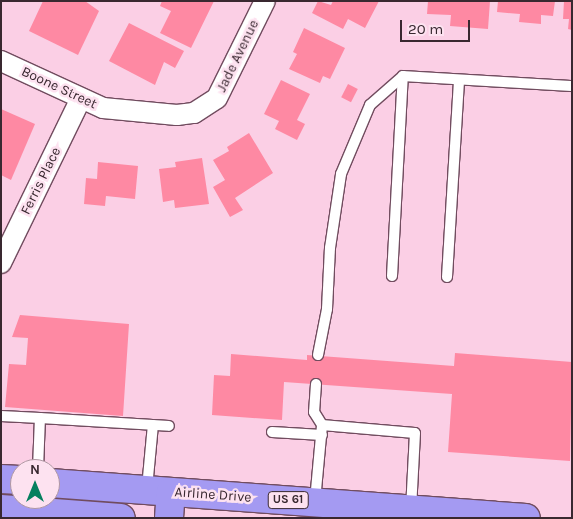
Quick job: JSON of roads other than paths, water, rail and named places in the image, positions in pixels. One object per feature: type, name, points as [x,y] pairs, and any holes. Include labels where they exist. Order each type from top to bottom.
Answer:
[{"type":"highway","name":"Airline Drive","points":[[60,485],[162,500],[315,502],[526,518]]},
{"type":"highway","points":[[1,509],[121,518]]},
{"type":"street","name":"Jade Avenue","points":[[178,115],[194,113],[217,98],[266,1]]},
{"type":"street","name":"Boone Street","points":[[1,61],[103,108],[178,115]]},
{"type":"street","name":"Ferris Place","points":[[1,263],[81,98]]},
{"type":"lane","points":[[392,276],[403,76]]},
{"type":"lane","points":[[318,355],[327,309],[330,248],[341,174],[370,104],[403,76],[572,86]]},
{"type":"lane","points":[[447,277],[459,80]]},
{"type":"lane","points":[[315,502],[322,430],[314,412],[316,384]]},
{"type":"lane","points":[[1,416],[169,426]]},
{"type":"lane","points":[[38,459],[40,418]]},
{"type":"lane","points":[[153,425],[162,500]]},
{"type":"lane","points":[[272,432],[322,430],[415,433],[410,509]]}]
